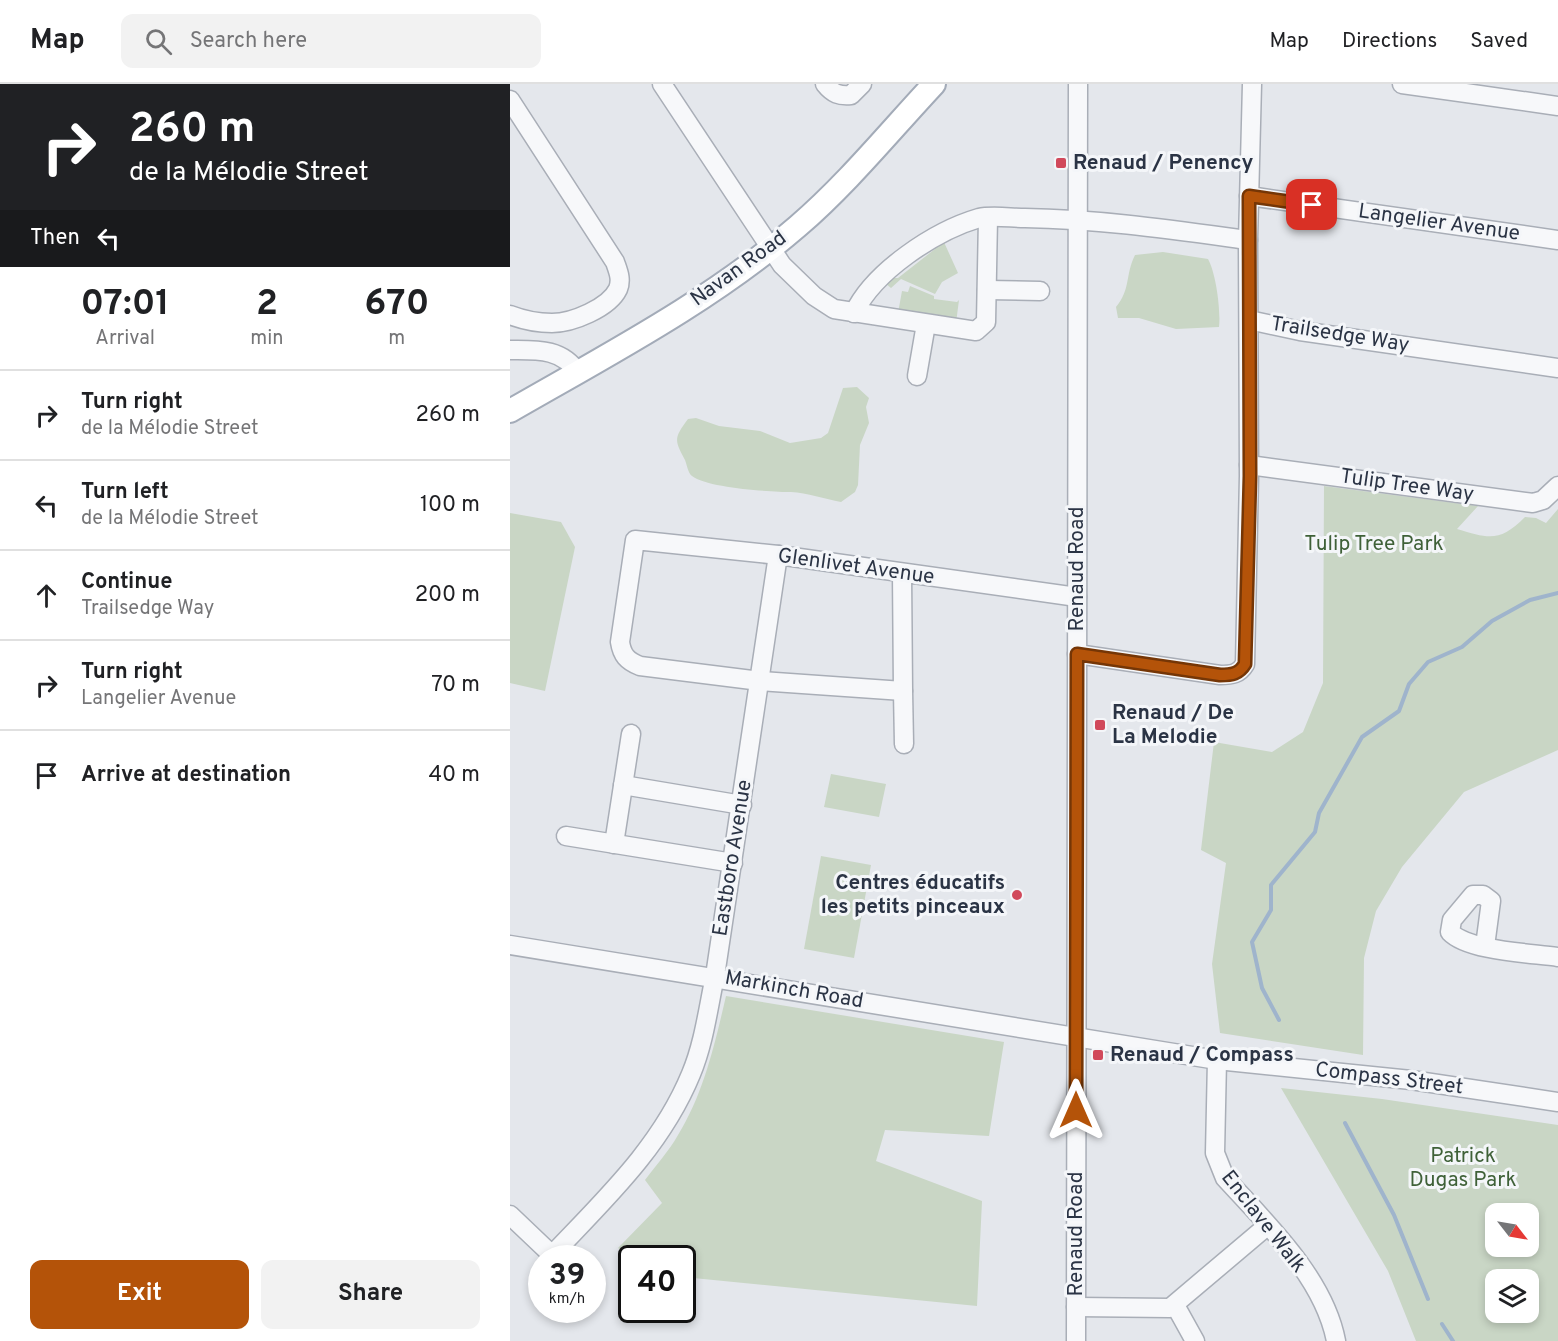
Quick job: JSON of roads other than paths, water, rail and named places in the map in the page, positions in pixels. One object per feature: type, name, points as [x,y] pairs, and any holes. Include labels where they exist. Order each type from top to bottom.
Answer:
[{"type":"main road","name":"Navan Road","points":[[510,411],[578,373],[713,291],[769,248],[807,217],[934,84]]},
{"type":"street","points":[[662,84],[787,272],[834,309],[976,331],[986,322],[988,218]]},
{"type":"street","points":[[825,84],[833,93],[840,95],[851,95],[862,84]]},
{"type":"street","name":"Renaud Road","points":[[1076,1341],[1078,84]]},
{"type":"street","name":"Trailsedge Way","points":[[1252,84],[1248,240],[1249,320],[1300,331],[1558,368]]},
{"type":"street","points":[[1402,84],[1516,92],[1558,106]]},
{"type":"street","points":[[510,100],[615,262],[621,276],[618,289],[609,300],[577,318],[554,323],[510,315]]},
{"type":"street","name":"Langelier Avenue","points":[[1249,196],[1558,240]]},
{"type":"street","points":[[854,312],[861,297],[907,255],[943,234],[981,218],[1078,220],[1248,240]]},
{"type":"street","points":[[987,290],[1040,291]]},
{"type":"street","points":[[1077,654],[1220,675],[1232,675],[1241,671],[1247,657],[1250,465],[1249,320]]},
{"type":"street","points":[[918,376],[926,324]]},
{"type":"street","points":[[510,350],[546,350],[561,355],[578,373]]},
{"type":"street","name":"Tulip Tree Way","points":[[1250,465],[1533,503],[1543,500],[1558,486]]},
{"type":"street","name":"Glenlivet Avenue","points":[[760,681],[640,666],[630,662],[622,653],[620,642],[635,540],[778,555],[1077,597]]},
{"type":"street","name":"Eastboro Avenue","points":[[510,1215],[552,1255],[638,1164],[663,1130],[691,1074],[704,1034],[715,976],[778,555]]},
{"type":"street","points":[[902,573],[904,744]]},
{"type":"street","points":[[760,681],[903,691]]},
{"type":"street","points":[[614,844],[631,734]]},
{"type":"street","points":[[623,784],[742,805]]},
{"type":"street","points":[[566,836],[733,862]]},
{"type":"street","name":"Markinch Road","points":[[510,945],[715,976],[1077,1038]]},
{"type":"street","points":[[1485,946],[1558,957]]},
{"type":"street","name":"Compass Street","points":[[1077,1038],[1217,1060],[1411,1080],[1558,1102]]},
{"type":"street","name":"Enclave Walk","points":[[1217,1060],[1216,1160],[1225,1178],[1299,1264],[1333,1326],[1336,1341]]},
{"type":"street","points":[[1076,1307],[1161,1309],[1175,1305],[1267,1226]]},
{"type":"street","points":[[1175,1305],[1195,1341]]},
{"type":"waterway","points":[[1279,1020],[1262,988],[1252,942],[1271,910],[1271,885],[1315,832],[1319,813],[1362,737],[1399,711],[1409,684],[1428,662],[1462,647],[1492,621],[1530,600],[1558,593]]},
{"type":"waterway","points":[[1345,1123],[1394,1215],[1428,1299]]},
{"type":"waterway","points":[[1442,1324],[1453,1341]]},
{"type":"place","name":"Renaud / Penency","points":[[1061,163]]},
{"type":"place","name":"Renaud / De La Melodie","points":[[1100,725]]},
{"type":"place","name":"Centres éducatifs les petits pinceaux","points":[[1017,895]]},
{"type":"place","name":"Renaud / Compass","points":[[1098,1055]]},
{"type":"park label","name":"Tulip Tree Park","points":[[1374,544]]},
{"type":"park label","name":"Patrick Dugas Park","points":[[1463,1168]]}]
